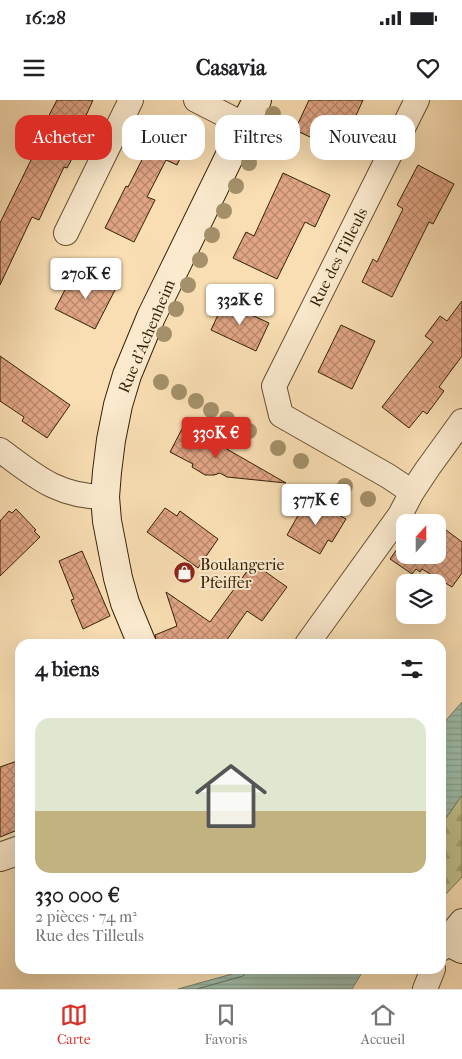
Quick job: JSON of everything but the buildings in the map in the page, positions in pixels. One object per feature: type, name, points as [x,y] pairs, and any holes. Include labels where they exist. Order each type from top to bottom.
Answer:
[{"type":"main road","name":"Rue d'Achenheim","points":[[250,115],[257,100]]},
{"type":"main road","name":"Rue d'Achenheim","points":[[140,639],[125,603],[110,542],[105,497],[111,440],[118,405],[127,375],[150,317],[228,160]]},
{"type":"main road","points":[[0,857],[15,852]]},
{"type":"street","points":[[66,233],[131,100]]},
{"type":"street","points":[[196,100],[225,115]]},
{"type":"street","name":"Rue des Tilleuls","points":[[412,492],[388,476],[280,415],[274,386],[417,100]]},
{"type":"street","points":[[311,639],[400,515],[412,492],[462,421]]},
{"type":"street","points":[[0,450],[51,485],[67,492],[90,497],[105,497]]},
{"type":"street","points":[[425,989],[431,974]]},
{"type":"green space","points":[[462,795],[462,877],[446,894],[446,818]]},
{"type":"water","points":[[462,702],[462,795],[446,818],[446,720]]},
{"type":"water","points":[[232,974],[361,974],[352,989],[178,989]]},
{"type":"place","name":"Boulangerie Pfeiffer","points":[[184,573]]}]
